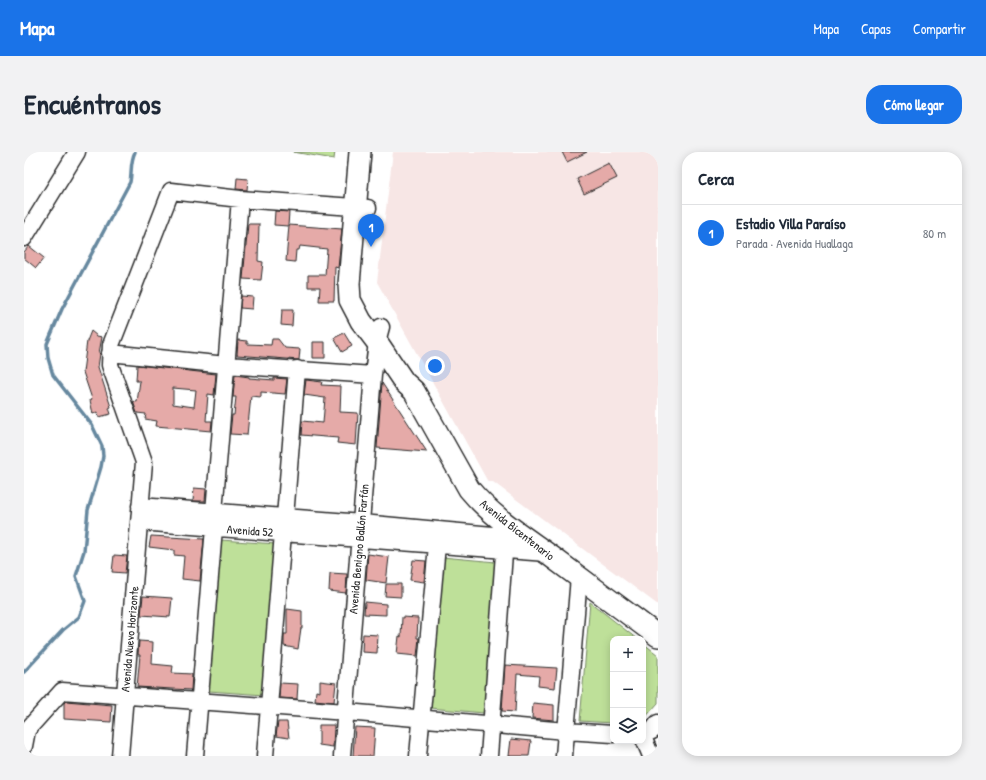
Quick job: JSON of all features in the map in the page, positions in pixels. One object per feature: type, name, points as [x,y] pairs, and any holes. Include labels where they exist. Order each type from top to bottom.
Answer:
[{"type":"main road","points":[[360,152],[362,207]]},
{"type":"main road","points":[[362,207],[373,152]]},
{"type":"main road","name":"Avenida Bicentenario","points":[[362,207],[349,284],[350,300],[361,322],[379,334],[412,376],[414,390],[470,489],[510,537],[546,553],[658,636]]},
{"type":"street","points":[[25,234],[77,152]]},
{"type":"street","points":[[362,207],[240,199],[171,190],[111,345],[110,353],[226,365],[373,375]]},
{"type":"street","points":[[214,512],[240,199]]},
{"type":"street","name":"Avenida Benigno Ballón Farfán","points":[[342,756],[373,375],[379,334]]},
{"type":"street","name":"Avenida Nuevo Horizonte","points":[[110,353],[110,365],[144,462],[120,756]]},
{"type":"street","points":[[285,517],[297,369]]},
{"type":"street","points":[[140,506],[285,517],[437,545],[510,537],[489,756]]},
{"type":"street","name":"Avenida 52","points":[[139,522],[284,533],[361,531],[510,537]]},
{"type":"street","points":[[195,756],[214,528]]},
{"type":"street","points":[[265,756],[284,533]]},
{"type":"street","points":[[418,756],[437,545]]},
{"type":"street","points":[[564,756],[579,577]]},
{"type":"street","points":[[24,746],[26,730],[62,691],[270,706],[610,734]]},
{"type":"street","points":[[651,734],[651,756]]},
{"type":"shaded area","points":[[393,152],[658,152],[658,605],[493,482],[488,482],[377,282]]},
{"type":"green space","points":[[293,152],[335,152],[334,159]]},
{"type":"green space","points":[[221,540],[276,544],[264,695],[209,691]]},
{"type":"green space","points":[[442,557],[496,562],[484,713],[430,708]]},
{"type":"green space","points":[[590,602],[633,636],[610,636],[610,723],[580,721]]},
{"type":"green space","points":[[646,645],[658,655],[658,703],[646,717]]},
{"type":"building","points":[[562,152],[587,152],[567,162]]},
{"type":"building","points":[[609,163],[617,178],[584,194],[577,179]]},
{"type":"building","points":[[237,178],[248,179],[247,190],[236,189]]},
{"type":"building","points":[[275,211],[289,212],[288,226],[274,225]]},
{"type":"building","points":[[248,224],[259,224],[258,261],[263,262],[261,280],[243,279]]},
{"type":"building","points":[[289,225],[342,229],[338,268],[335,267],[334,301],[319,301],[320,287],[308,287],[308,275],[325,275],[327,249],[300,246],[299,250],[296,250],[295,262],[286,261]]},
{"type":"building","points":[[29,246],[44,258],[36,268],[24,258],[24,252]]},
{"type":"building","points":[[241,296],[253,297],[252,309],[240,308]]},
{"type":"building","points":[[282,310],[293,310],[292,326],[281,325]]},
{"type":"building","points":[[91,331],[97,336],[102,337],[98,367],[111,407],[109,408],[111,414],[99,417],[98,412],[93,414],[90,400],[92,399],[83,372],[87,341]]},
{"type":"building","points":[[344,333],[352,346],[342,352],[334,338]]},
{"type":"building","points":[[272,339],[278,339],[285,348],[300,349],[299,360],[237,355],[238,340],[247,341],[247,344],[271,345]]},
{"type":"building","points":[[313,342],[325,342],[325,358],[313,358]]},
{"type":"building","points":[[137,365],[216,374],[214,395],[208,394],[206,421],[212,421],[211,431],[156,426],[157,421],[145,419],[146,414],[137,413],[133,401],[137,402],[140,381],[136,381]],"holes":[[[173,388],[196,390],[194,407],[173,404]]]},
{"type":"building","points":[[235,375],[274,380],[274,378],[287,379],[285,394],[261,392],[261,397],[251,396],[247,435],[230,434],[236,397],[233,397]]},
{"type":"building","points":[[306,380],[322,382],[321,385],[341,386],[340,412],[358,413],[356,445],[337,443],[338,438],[301,435],[302,421],[323,423],[325,398],[304,395]]},
{"type":"building","points":[[382,383],[427,452],[377,448]]},
{"type":"building","points":[[194,488],[206,489],[205,501],[193,501]]},
{"type":"building","points":[[151,536],[204,539],[200,581],[182,579],[184,556],[174,555],[174,550],[149,547]]},
{"type":"building","points":[[368,554],[389,557],[386,583],[366,580]]},
{"type":"building","points":[[114,555],[127,556],[125,573],[112,572]]},
{"type":"building","points":[[413,560],[426,561],[424,582],[410,580]]},
{"type":"building","points":[[330,573],[347,574],[346,593],[329,591]]},
{"type":"building","points":[[386,584],[401,584],[401,597],[385,596]]},
{"type":"building","points":[[143,596],[172,598],[170,617],[141,615]]},
{"type":"building","points":[[365,602],[386,604],[386,615],[364,614]]},
{"type":"building","points":[[287,609],[302,611],[302,628],[298,649],[284,646],[284,634],[287,634]]},
{"type":"building","points":[[402,617],[418,618],[417,638],[419,638],[417,656],[397,654],[399,636],[401,637]]},
{"type":"building","points":[[363,634],[378,635],[377,653],[362,652]]},
{"type":"building","points":[[139,641],[153,642],[152,664],[173,666],[172,673],[192,674],[191,690],[137,687],[140,655],[138,655]]},
{"type":"building","points":[[505,665],[557,668],[555,688],[538,686],[539,676],[517,674],[515,712],[502,711]]},
{"type":"building","points":[[320,681],[336,683],[334,702],[315,700],[316,691],[320,692]]},
{"type":"building","points":[[280,683],[298,684],[297,699],[279,698]]},
{"type":"building","points":[[66,701],[112,705],[111,722],[64,719],[64,703]]},
{"type":"building","points":[[533,703],[554,705],[554,720],[532,718]]},
{"type":"building","points":[[278,722],[287,722],[289,738],[276,736]]},
{"type":"building","points":[[319,725],[334,725],[333,747],[319,745]]},
{"type":"building","points":[[355,727],[375,728],[373,756],[353,756]]},
{"type":"building","points":[[511,739],[531,741],[529,756],[509,756]]},
{"type":"waterway","points":[[24,672],[63,630],[79,617],[85,601],[76,576],[84,551],[88,510],[103,456],[102,446],[92,425],[53,375],[48,358],[47,344],[62,309],[130,182],[133,156],[135,152]]},
{"type":"place","name":"Estadio Villa Paraíso","points":[[371,247]]}]
